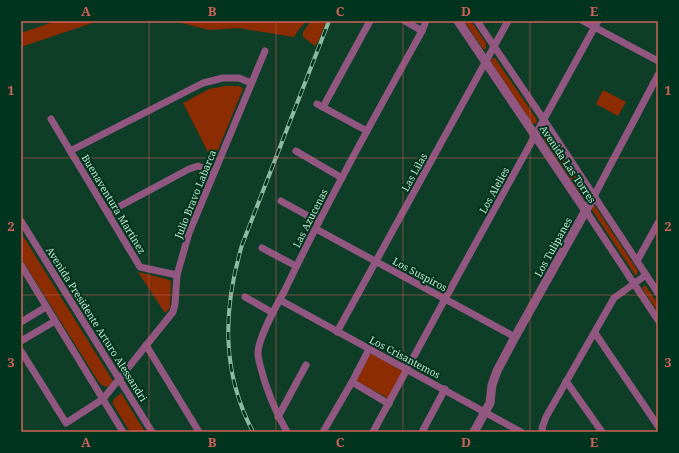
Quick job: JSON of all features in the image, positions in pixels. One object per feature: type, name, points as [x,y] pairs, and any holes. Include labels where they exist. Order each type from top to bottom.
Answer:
[{"type":"street","points":[[367,131],[320,105],[370,21]]},
{"type":"street","points":[[405,21],[422,31]]},
{"type":"street","name":"Las Azucenas","points":[[287,432],[278,416],[263,376],[258,353],[262,337],[296,266],[426,21]]},
{"type":"street","name":"Avenida Las Torres","points":[[458,21],[658,320]]},
{"type":"street","name":"Avenida Las Torres","points":[[476,21],[544,120],[658,293]]},
{"type":"street","name":"Las Lilas","points":[[337,332],[508,21]]},
{"type":"street","points":[[583,21],[596,24],[658,61]]},
{"type":"street","name":"Los Alelies","points":[[373,432],[596,24]]},
{"type":"street","name":"Julio Bravo Labarca","points":[[104,400],[173,312],[178,275],[189,232],[265,51]]},
{"type":"street","name":"Los Tulipanes","points":[[474,432],[490,403],[493,382],[515,337],[586,211],[658,75]]},
{"type":"street","points":[[70,150],[203,82],[223,78],[239,78],[251,83]]},
{"type":"street","name":"Buenaventura Martínez","points":[[51,119],[109,212],[140,267],[178,275]]},
{"type":"street","points":[[296,151],[342,178]]},
{"type":"street","points":[[109,212],[189,169],[198,166],[214,172]]},
{"type":"street","name":"Los Suspiros","points":[[281,201],[317,226],[376,262],[515,337]]},
{"type":"street","points":[[637,261],[658,223]]},
{"type":"street","name":"Avenida Presidente Arturo Alessandri","points":[[22,226],[152,432]]},
{"type":"street","points":[[262,248],[296,266]]},
{"type":"street","points":[[21,265],[123,432]]},
{"type":"street","points":[[542,432],[546,416],[614,298],[646,275]]},
{"type":"street","points":[[245,297],[273,313]]},
{"type":"street","name":"Los Crisantemos","points":[[280,300],[445,389],[521,432]]},
{"type":"street","points":[[21,322],[46,306]]},
{"type":"street","points":[[21,341],[55,320]]},
{"type":"street","points":[[595,333],[658,426]]},
{"type":"street","points":[[146,345],[199,432]]},
{"type":"street","points":[[322,432],[352,382],[369,349]]},
{"type":"street","points":[[21,351],[66,423],[104,400]]},
{"type":"street","points":[[278,416],[306,365]]},
{"type":"street","points":[[566,381],[602,432]]},
{"type":"street","points":[[352,382],[389,404]]},
{"type":"street","points":[[422,432],[445,389]]},
{"type":"shaded area","points":[[56,21],[98,21],[21,47],[21,33]]},
{"type":"shaded area","points":[[174,21],[307,21],[294,37],[238,28],[209,30]]},
{"type":"shaded area","points":[[311,21],[326,21],[319,40],[315,46],[303,37],[303,32]]},
{"type":"shaded area","points":[[464,21],[471,21],[486,43],[486,49],[483,49]]},
{"type":"shaded area","points":[[492,58],[495,58],[536,118],[536,124],[532,123],[491,62]]},
{"type":"shaded area","points":[[225,86],[240,86],[243,89],[213,162],[183,103],[209,89]]},
{"type":"shaded area","points":[[603,90],[626,102],[618,116],[596,104]]},
{"type":"shaded area","points":[[543,131],[546,132],[587,193],[588,199],[584,199],[544,140],[541,133]]},
{"type":"shaded area","points":[[593,206],[595,206],[638,271],[637,275],[635,275],[592,210]]},
{"type":"shaded area","points":[[23,236],[113,381],[108,387],[103,386],[98,381],[21,258],[21,237]]},
{"type":"shaded area","points":[[138,272],[171,281],[170,308],[165,313]]},
{"type":"shaded area","points":[[646,286],[658,304],[658,312],[642,288]]},
{"type":"shaded area","points":[[370,353],[404,372],[389,399],[355,380]]},
{"type":"shaded area","points":[[121,393],[145,432],[130,432],[113,404],[113,400]]},
{"type":"railway","points":[[253,432],[235,386],[230,363],[228,340],[231,293],[242,245],[329,21]]}]
